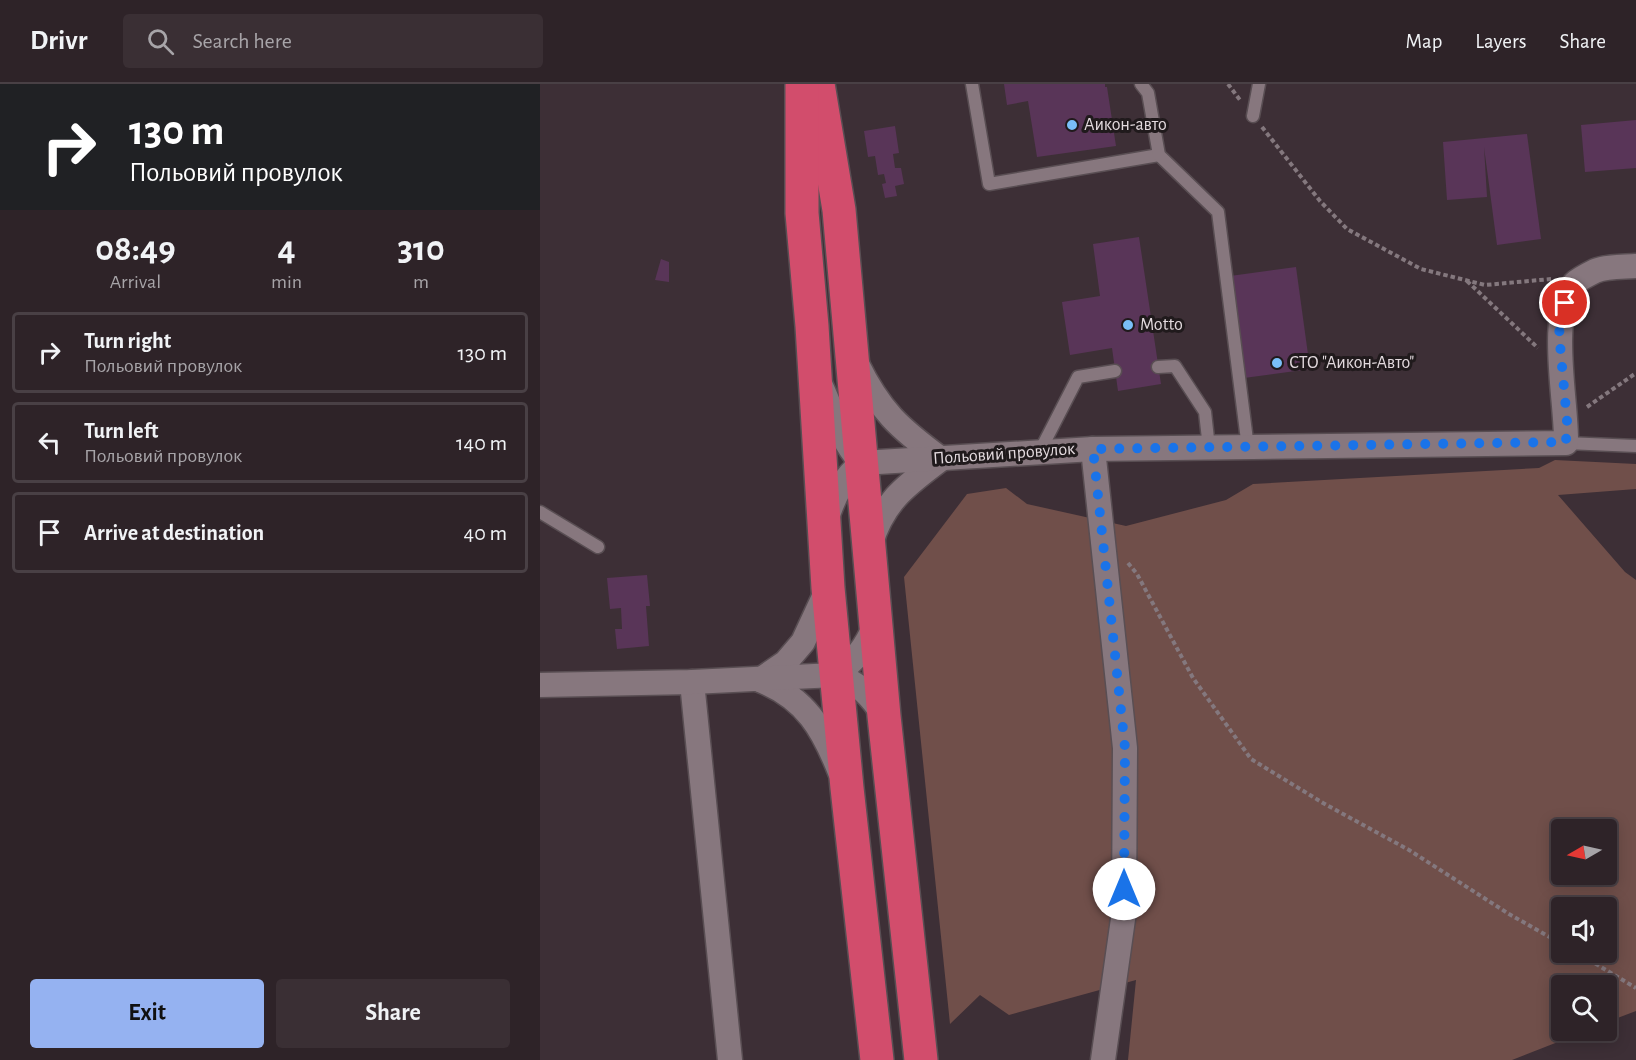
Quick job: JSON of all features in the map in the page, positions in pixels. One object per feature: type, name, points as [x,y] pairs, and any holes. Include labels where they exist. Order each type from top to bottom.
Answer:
[{"type":"highway","points":[[802,84],[802,213],[815,372],[828,588],[835,675],[877,1060]]},
{"type":"highway","points":[[818,84],[839,210],[884,716],[921,1060]]},
{"type":"street","points":[[1567,432],[1559,333],[1565,303],[1575,283],[1597,270],[1636,266]]},
{"type":"street","points":[[852,354],[868,387],[885,412],[913,438],[941,459],[907,485],[890,504],[877,522],[869,549]]},
{"type":"street","points":[[815,372],[843,436],[852,452],[862,463],[850,472],[839,488],[831,504],[824,528]]},
{"type":"street","name":"Польовий провулок","points":[[862,463],[1093,449],[1248,448],[1567,432]]},
{"type":"street","points":[[1093,449],[1125,748],[1124,912],[1103,1060]]},
{"type":"street","points":[[760,680],[786,662],[803,642],[828,588]]},
{"type":"street","points":[[835,675],[853,662],[876,625]]},
{"type":"street","points":[[540,685],[760,680],[835,675],[848,679],[860,687],[884,716]]},
{"type":"street","points":[[760,680],[779,688],[795,699],[815,722],[833,754],[847,788]]},
{"type":"street","points":[[692,682],[730,1060]]},
{"type":"lane","points":[[972,84],[989,184],[1159,155]]},
{"type":"lane","points":[[1142,84],[1148,93],[1159,155],[1218,212],[1248,448]]},
{"type":"lane","points":[[1253,116],[1259,84]]},
{"type":"lane","points":[[1158,367],[1175,366],[1205,412],[1209,448]]},
{"type":"lane","points":[[1040,452],[1078,377],[1115,371]]},
{"type":"lane","points":[[1567,432],[1636,446]]},
{"type":"lane","points":[[540,512],[598,546]]},
{"type":"path","points":[[1228,84],[1320,201],[1347,229],[1421,269],[1485,285],[1587,276]]},
{"type":"path","points":[[1467,281],[1563,371]]},
{"type":"path","points":[[1567,432],[1636,373]]},
{"type":"path","points":[[1101,530],[1137,574],[1193,678],[1251,759],[1323,803],[1409,850],[1509,914],[1551,938]]},
{"type":"path","points":[[1594,963],[1636,988]]},
{"type":"shaded area","points":[[1555,460],[1636,464],[1636,489],[1558,495],[1625,572],[1636,580],[1636,1011],[1617,1018],[1617,975],[1551,975],[1551,1041],[1560,1041],[1512,1060],[1128,1060],[1136,980],[1009,1015],[980,995],[950,1024],[904,577],[967,494],[1006,488],[1027,504],[1126,526],[1226,500],[1253,484],[1539,468]]},
{"type":"building","name":"Аикон-авто","points":[[1004,84],[1105,84],[1116,146],[1037,157],[1028,101],[1007,105]]},
{"type":"building","points":[[1636,120],[1636,168],[1585,172],[1581,125]]},
{"type":"building","points":[[895,126],[899,153],[893,154],[895,168],[901,168],[904,184],[895,186],[897,196],[885,198],[882,184],[886,183],[884,174],[878,175],[875,156],[868,157],[864,131]]},
{"type":"building","points":[[1527,134],[1541,239],[1497,245],[1484,147],[1487,197],[1447,200],[1443,142]]},
{"type":"building","points":[[1139,237],[1161,384],[1118,391],[1112,348],[1070,355],[1062,302],[1100,296],[1093,244]]},
{"type":"building","points":[[661,259],[669,262],[669,282],[655,280]]},
{"type":"building","points":[[1296,267],[1310,369],[1244,378],[1230,276]]},
{"type":"building","points":[[647,575],[650,606],[646,606],[649,646],[617,649],[615,629],[622,629],[621,608],[610,609],[607,578]]},
{"type":"place","name":"Аикон-авто","points":[[1072,125]]},
{"type":"place","name":"Motto","points":[[1128,325]]},
{"type":"place","name":"СТО \"Аикон-Авто\"","points":[[1277,363]]},
{"type":"route","points":[[1124,889],[1125,748],[1093,449],[1566,442],[1567,421],[1559,333],[1565,303]]}]
